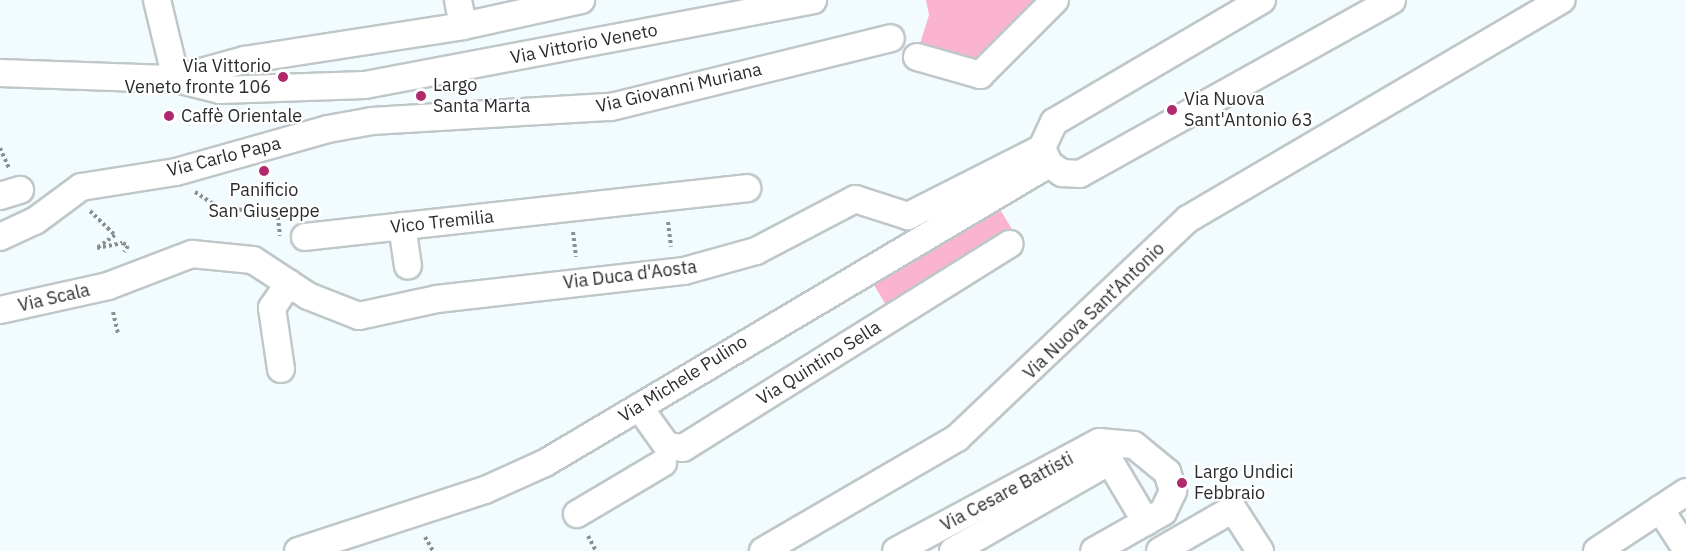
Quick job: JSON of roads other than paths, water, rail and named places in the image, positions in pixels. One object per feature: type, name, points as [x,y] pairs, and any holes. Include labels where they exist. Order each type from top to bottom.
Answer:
[{"type":"street","points":[[157,0],[176,79]]},
{"type":"street","points":[[458,0],[463,26]]},
{"type":"street","name":"Via Vittorio Veneto","points":[[176,79],[244,60],[463,26],[581,0]]},
{"type":"street","name":"Via Vittorio Veneto","points":[[0,73],[176,79],[220,90],[365,85],[813,0]]},
{"type":"street","points":[[917,57],[937,68],[980,75],[1055,0]]},
{"type":"street","points":[[1262,0],[1054,122],[1046,156],[1062,173],[1080,174],[1392,0]]},
{"type":"street","name":"Via Nuova Sant'Antonio","points":[[763,551],[792,544],[957,438],[1188,219],[1561,0]]},
{"type":"street","name":"Via Giovanni Muriana","points":[[463,116],[611,107],[891,38]]},
{"type":"street","points":[[365,85],[372,121]]},
{"type":"street","name":"Via Carlo Papa","points":[[0,237],[35,221],[71,191],[189,167],[328,129],[372,121],[463,116]]},
{"type":"street","name":"Via Duca d'Aosta","points":[[289,283],[359,316],[437,299],[674,272],[756,251],[855,199],[908,216],[1046,156]]},
{"type":"street","name":"Via Michele Pulino","points":[[298,551],[485,490],[545,463],[1046,156]]},
{"type":"street","name":"Vico Tremilia","points":[[305,237],[747,188]]},
{"type":"street","points":[[402,226],[408,266]]},
{"type":"street","name":"Via Quintino Sella","points":[[639,407],[667,446],[683,448],[1010,244]]},
{"type":"street","name":"Via Scala","points":[[0,310],[108,286],[192,254],[253,260],[289,283]]},
{"type":"street","points":[[281,369],[272,308],[289,283]]},
{"type":"street","points":[[953,551],[1098,455],[1134,445],[1167,472],[1173,491],[1163,512],[1094,551]]},
{"type":"street","points":[[1098,455],[1140,526]]},
{"type":"street","name":"Via Cesare Battisti","points":[[896,551],[1098,455]]},
{"type":"street","points":[[577,514],[663,463]]},
{"type":"street","points":[[1597,551],[1686,492]]},
{"type":"street","points":[[1160,551],[1233,509],[1260,551]]},
{"type":"street","points":[[1660,509],[1686,549]]},
{"type":"place","name":"Via Vittorio Veneto fronte 106","points":[[283,77]]},
{"type":"place","name":"Largo Santa Marta","points":[[421,96]]},
{"type":"place","name":"Via Nuova Sant'Antonio 63","points":[[1172,110]]},
{"type":"place","name":"Caffè Orientale","points":[[169,116]]},
{"type":"place","name":"Panificio San Giuseppe","points":[[264,171]]},
{"type":"place","name":"Largo Undici Febbraio","points":[[1182,483]]}]
